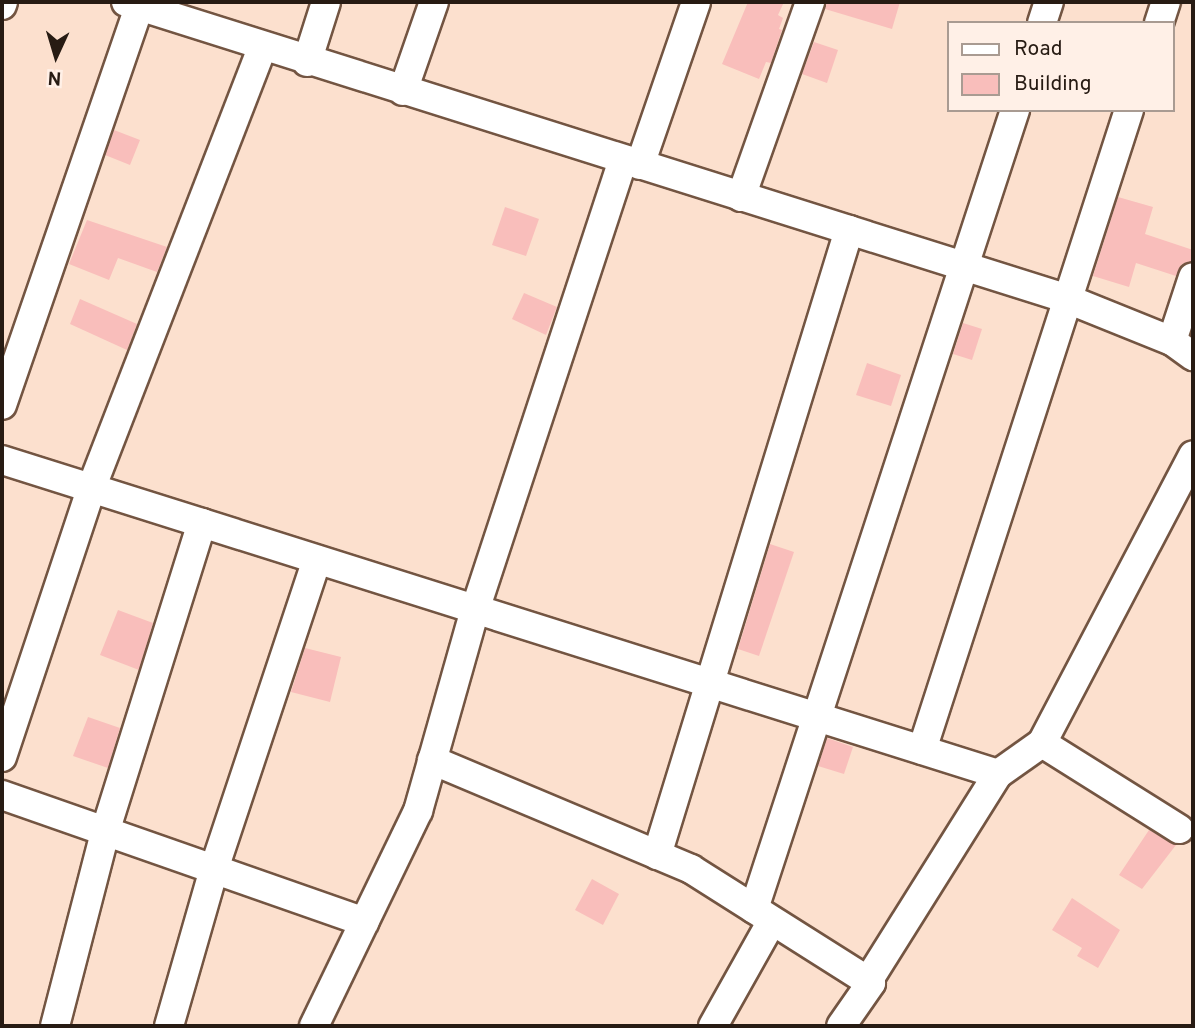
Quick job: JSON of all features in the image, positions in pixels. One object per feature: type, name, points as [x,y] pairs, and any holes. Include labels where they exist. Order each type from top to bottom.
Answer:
[{"type":"street","points":[[307,62],[326,2]]},
{"type":"street","points":[[403,91],[434,2]]},
{"type":"street","points":[[314,1026],[418,811],[475,610],[631,162],[696,2]]},
{"type":"street","points":[[741,197],[810,2]]},
{"type":"street","points":[[1043,21],[1049,2]]},
{"type":"street","points":[[1160,21],[1166,2]]},
{"type":"street","points":[[2,405],[132,4],[307,62],[1065,298],[1183,349],[1193,277]]},
{"type":"street","points":[[2,757],[92,489],[262,47]]},
{"type":"street","points":[[713,1026],[763,915],[818,717],[1014,112]]},
{"type":"street","points":[[922,750],[1065,298],[1128,112]]},
{"type":"street","points":[[657,855],[707,682],[849,230]]},
{"type":"street","points":[[841,1026],[998,774],[1042,743],[1193,455]]},
{"type":"street","points":[[2,460],[998,774]]},
{"type":"street","points":[[55,1026],[105,832],[202,523]]},
{"type":"street","points":[[169,1026],[214,869],[317,560]]},
{"type":"street","points":[[1042,743],[1179,829]]},
{"type":"street","points":[[432,760],[691,869],[868,981]]},
{"type":"street","points":[[2,795],[364,922]]},
{"type":"building","points":[[748,2],[784,2],[778,15],[783,18],[779,29],[782,30],[771,63],[766,62],[759,79],[722,64]]},
{"type":"building","points":[[826,2],[900,2],[892,29],[825,9]]},
{"type":"building","points":[[814,42],[838,50],[827,83],[802,74]]},
{"type":"building","points":[[114,130],[140,140],[130,165],[105,155]]},
{"type":"building","points":[[1118,197],[1153,207],[1145,234],[1193,250],[1193,261],[1182,264],[1176,276],[1136,263],[1129,287],[1093,276]]},
{"type":"building","points":[[505,207],[539,219],[526,256],[492,245]]},
{"type":"building","points":[[87,220],[167,247],[157,272],[118,258],[109,280],[69,264]]},
{"type":"building","points":[[524,293],[557,307],[546,335],[512,319]]},
{"type":"building","points":[[80,299],[137,324],[127,350],[70,324]]},
{"type":"building","points":[[963,323],[982,329],[972,360],[953,354]]},
{"type":"building","points":[[867,363],[901,375],[891,406],[856,395]]},
{"type":"building","points":[[770,544],[794,552],[759,656],[738,649]]},
{"type":"building","points":[[118,610],[153,623],[139,670],[100,655]]},
{"type":"building","points":[[305,648],[341,657],[330,702],[291,692]]},
{"type":"building","points":[[88,717],[120,728],[108,768],[73,756]]},
{"type":"building","points":[[827,738],[853,747],[844,774],[818,766]]},
{"type":"building","points":[[1149,830],[1176,845],[1142,889],[1119,875]]},
{"type":"building","points":[[592,879],[619,894],[603,925],[575,910]]},
{"type":"building","points":[[1072,898],[1120,930],[1098,968],[1077,956],[1082,948],[1052,930]]}]
